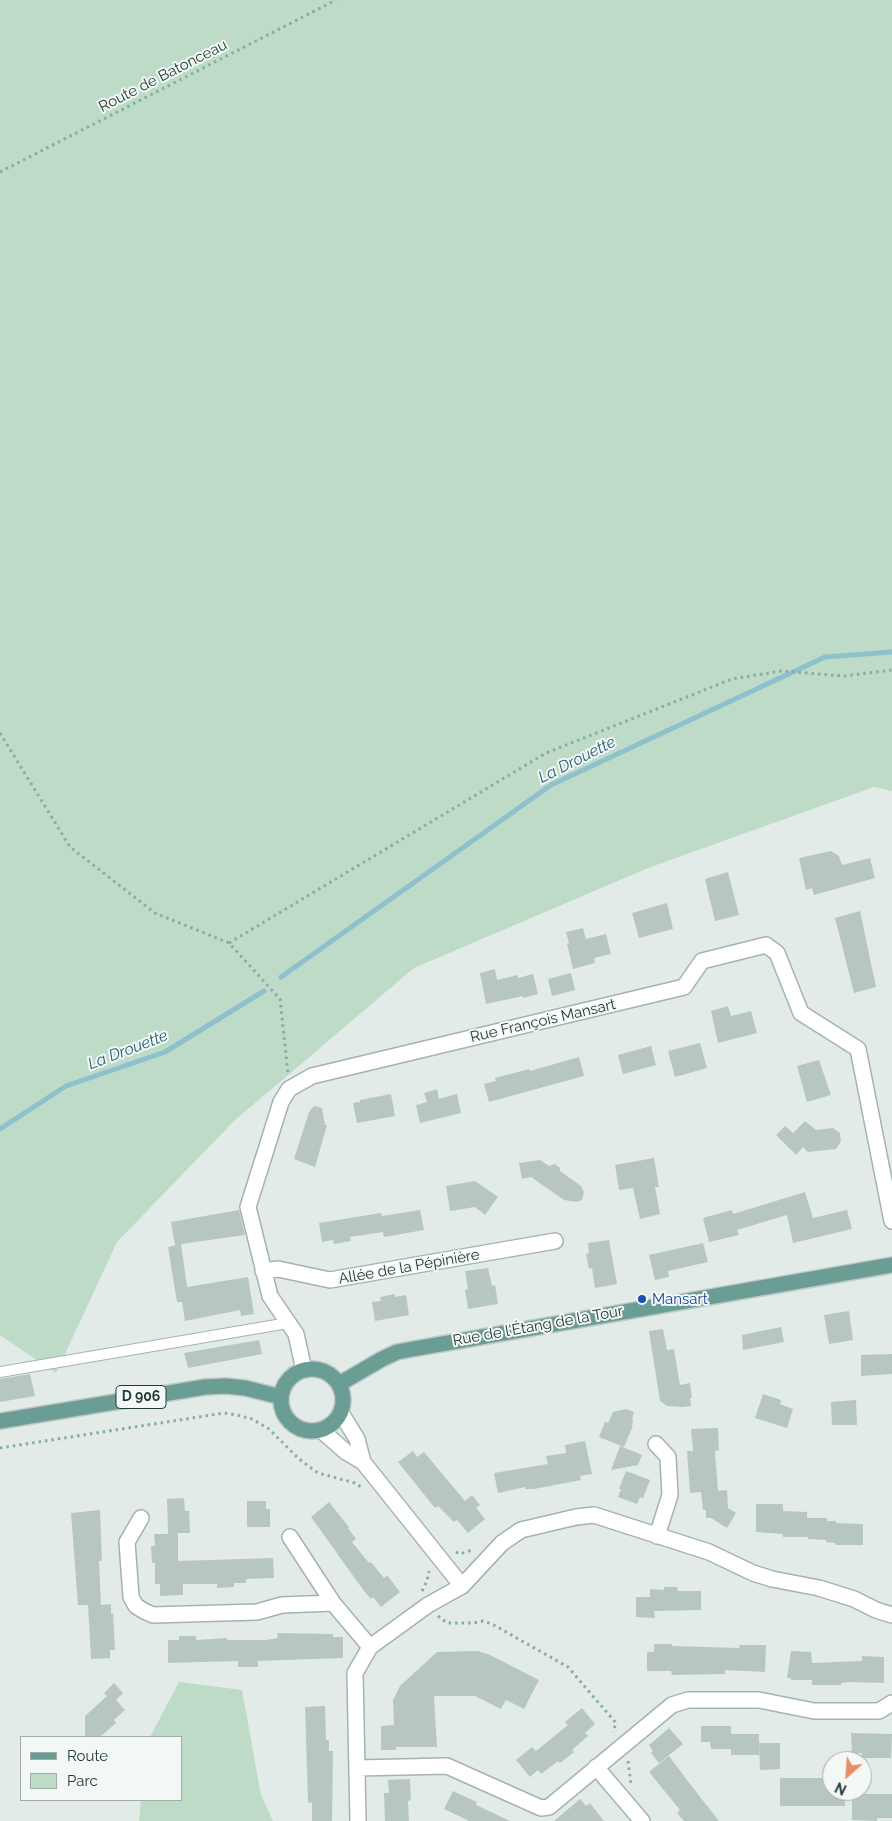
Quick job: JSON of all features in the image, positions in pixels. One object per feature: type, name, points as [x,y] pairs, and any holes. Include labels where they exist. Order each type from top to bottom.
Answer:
[{"type":"main road","name":"Rue de l'Étang de la Tour","points":[[339,1384],[397,1352],[892,1265]]},
{"type":"main road","points":[[304,1370],[324,1371],[339,1384],[343,1393],[344,1403],[341,1413],[333,1424],[321,1430],[311,1432],[292,1424],[286,1416],[282,1407],[281,1397],[288,1380],[295,1374],[304,1370]]},
{"type":"main road","name":"D 906","points":[[0,1421],[205,1387],[226,1386],[245,1388],[281,1397]]},
{"type":"street","name":"Rue François Mansart","points":[[289,1089],[312,1076],[684,987],[702,961],[766,945],[777,953],[801,1013],[858,1049],[892,1221]]},
{"type":"street","points":[[289,1089],[281,1102],[248,1207],[270,1296],[296,1334],[304,1370]]},
{"type":"street","name":"Allée de la Pépinière","points":[[263,1270],[278,1269],[330,1280],[555,1241]]},
{"type":"street","points":[[341,1413],[357,1439],[363,1462]]},
{"type":"street","points":[[321,1430],[346,1452],[363,1462],[462,1586]]},
{"type":"street","points":[[656,1444],[668,1458],[670,1495],[657,1536]]},
{"type":"street","points":[[358,1821],[355,1672],[370,1646],[428,1604],[462,1586],[502,1543],[521,1530],[576,1517],[594,1515],[709,1552],[753,1573],[772,1579],[820,1588],[854,1599],[876,1610],[892,1615]]},
{"type":"street","points":[[141,1518],[127,1542],[131,1597],[136,1606],[153,1615],[257,1612],[282,1605],[334,1603]]},
{"type":"street","points":[[290,1537],[334,1603],[370,1646]]},
{"type":"street","points":[[357,1768],[447,1766],[541,1808],[549,1807],[672,1704],[688,1700],[759,1700],[814,1711],[879,1711],[892,1704]]},
{"type":"street","points":[[596,1767],[642,1821]]},
{"type":"lane","points":[[0,1372],[288,1323]]},
{"type":"path","name":"Route de Batonceau","points":[[0,172],[336,0]]},
{"type":"path","points":[[229,943],[546,753],[732,679],[781,671],[844,676],[892,670]]},
{"type":"path","points":[[0,733],[70,847],[155,913],[229,943],[280,999],[289,1089]]},
{"type":"path","points":[[0,1448],[224,1413],[252,1419],[269,1429],[310,1468],[326,1475],[355,1482],[363,1488]]},
{"type":"path","points":[[426,1565],[429,1571],[421,1596],[436,1614],[447,1623],[474,1624],[483,1621],[492,1624],[568,1667],[616,1723],[613,1735]]},
{"type":"path","points":[[627,1752],[632,1786]]},
{"type":"green space","points":[[0,0],[892,0],[892,791],[874,787],[648,868],[414,968],[234,1121],[117,1242],[56,1373],[0,1335]]},
{"type":"green space","points":[[179,1682],[242,1690],[261,1795],[273,1821],[139,1821],[141,1801],[182,1801],[182,1736],[151,1736]]},
{"type":"building","points":[[831,851],[839,856],[842,865],[870,858],[875,878],[814,895],[812,888],[806,890],[799,858]]},
{"type":"building","points":[[728,872],[739,915],[715,921],[705,879]]},
{"type":"building","points":[[667,903],[673,929],[639,938],[632,913]]},
{"type":"building","points":[[860,911],[876,987],[854,993],[835,918]]},
{"type":"building","points":[[583,928],[586,939],[606,934],[611,954],[594,958],[595,963],[573,969],[566,932]]},
{"type":"building","points":[[495,969],[497,980],[533,974],[538,994],[486,1004],[480,973]]},
{"type":"building","points":[[571,973],[575,990],[552,996],[548,979]]},
{"type":"building","points":[[728,1006],[731,1016],[751,1011],[757,1033],[718,1043],[711,1011]]},
{"type":"building","points":[[700,1043],[707,1068],[675,1077],[668,1051]]},
{"type":"building","points":[[651,1046],[656,1065],[623,1074],[618,1055]]},
{"type":"building","points":[[579,1057],[584,1076],[489,1102],[484,1084],[496,1081],[495,1078],[529,1069],[530,1071]]},
{"type":"building","points":[[819,1060],[831,1095],[807,1102],[797,1066]]},
{"type":"building","points":[[437,1089],[439,1099],[457,1094],[461,1113],[420,1123],[416,1105],[427,1102],[424,1093]]},
{"type":"building","points":[[391,1094],[395,1116],[357,1123],[353,1103]]},
{"type":"building","points":[[314,1106],[322,1108],[325,1125],[327,1125],[315,1167],[294,1159],[309,1112]]},
{"type":"building","points":[[805,1121],[816,1130],[833,1128],[840,1133],[841,1141],[836,1149],[808,1152],[803,1147],[796,1155],[776,1135],[785,1126],[793,1133]]},
{"type":"building","points":[[654,1158],[659,1187],[655,1187],[660,1214],[640,1219],[633,1188],[619,1190],[615,1165]]},
{"type":"building","points":[[540,1160],[549,1166],[555,1164],[560,1168],[560,1171],[581,1186],[584,1192],[582,1200],[577,1202],[564,1200],[531,1177],[522,1179],[519,1163]]},
{"type":"building","points":[[475,1181],[498,1197],[485,1215],[475,1207],[450,1211],[446,1186]]},
{"type":"building","points":[[805,1192],[813,1218],[847,1210],[852,1229],[793,1243],[787,1215],[737,1230],[739,1235],[709,1242],[703,1218],[732,1210],[733,1214]]},
{"type":"building","points":[[239,1210],[245,1235],[181,1244],[187,1287],[248,1277],[254,1314],[241,1316],[240,1310],[185,1321],[182,1302],[177,1302],[168,1247],[177,1245],[175,1245],[171,1222]]},
{"type":"building","points":[[420,1210],[424,1230],[384,1237],[383,1232],[350,1237],[351,1241],[334,1244],[333,1240],[322,1242],[319,1223],[381,1213],[382,1216]]},
{"type":"building","points":[[609,1240],[617,1284],[595,1288],[592,1268],[589,1269],[586,1254],[589,1253],[588,1243]]},
{"type":"building","points":[[703,1243],[708,1262],[668,1271],[669,1277],[655,1280],[649,1255]]},
{"type":"building","points":[[488,1268],[492,1286],[495,1285],[498,1304],[468,1309],[465,1290],[468,1289],[465,1271]]},
{"type":"building","points":[[395,1294],[395,1297],[406,1295],[409,1315],[375,1321],[372,1302],[381,1301],[380,1297]]},
{"type":"building","points":[[849,1311],[853,1340],[829,1344],[824,1315]]},
{"type":"building","points":[[781,1327],[784,1342],[743,1350],[742,1335]]},
{"type":"building","points":[[663,1329],[667,1350],[674,1349],[680,1385],[690,1383],[691,1406],[667,1406],[660,1401],[649,1331]]},
{"type":"building","points":[[259,1340],[262,1354],[188,1368],[184,1353]]},
{"type":"building","points":[[892,1354],[892,1374],[861,1376],[861,1355]]},
{"type":"building","points":[[30,1374],[35,1396],[0,1402],[0,1379]]},
{"type":"building","points":[[763,1394],[781,1400],[780,1404],[793,1409],[787,1428],[755,1418]]},
{"type":"building","points":[[856,1400],[857,1425],[832,1425],[831,1402]]},
{"type":"building","points":[[626,1409],[634,1412],[632,1428],[624,1447],[599,1437],[605,1422],[608,1423],[613,1412]]},
{"type":"building","points":[[718,1428],[719,1450],[715,1451],[718,1491],[727,1490],[728,1508],[736,1513],[727,1528],[711,1518],[706,1518],[706,1510],[703,1510],[701,1492],[690,1493],[687,1451],[693,1451],[691,1429]]},
{"type":"building","points":[[585,1441],[592,1474],[580,1476],[581,1480],[534,1489],[525,1489],[525,1487],[498,1493],[494,1473],[548,1464],[546,1456],[566,1453],[565,1445]]},
{"type":"building","points":[[620,1446],[642,1455],[638,1465],[611,1470]]},
{"type":"building","points":[[413,1451],[417,1457],[424,1452],[465,1501],[472,1495],[480,1505],[476,1508],[485,1519],[468,1533],[457,1520],[454,1522],[438,1506],[435,1508],[398,1462]]},
{"type":"building","points":[[626,1471],[650,1480],[643,1498],[640,1497],[637,1504],[618,1497]]},
{"type":"building","points":[[184,1498],[185,1511],[189,1511],[190,1533],[178,1533],[178,1561],[273,1558],[274,1578],[246,1579],[246,1583],[234,1583],[234,1587],[217,1588],[217,1584],[183,1584],[183,1595],[160,1596],[160,1584],[155,1584],[155,1563],[152,1563],[151,1546],[155,1546],[154,1534],[168,1534],[167,1499]]},
{"type":"building","points":[[247,1501],[266,1501],[266,1509],[270,1509],[270,1527],[247,1527]]},
{"type":"building","points":[[329,1502],[356,1539],[352,1542],[384,1578],[387,1575],[400,1592],[381,1607],[373,1597],[371,1599],[364,1591],[311,1517]]},
{"type":"building","points":[[756,1504],[783,1504],[783,1511],[807,1512],[807,1518],[827,1518],[827,1521],[836,1521],[836,1523],[863,1524],[863,1545],[836,1545],[835,1543],[826,1542],[826,1540],[808,1539],[808,1537],[783,1537],[783,1534],[756,1532]]},
{"type":"building","points":[[100,1510],[102,1561],[99,1561],[101,1605],[111,1604],[115,1650],[110,1650],[110,1658],[91,1659],[88,1605],[78,1605],[71,1513]]},
{"type":"building","points":[[664,1587],[677,1587],[678,1591],[701,1591],[701,1610],[654,1611],[655,1618],[636,1617],[636,1597],[650,1597],[650,1589],[664,1590]]},
{"type":"building","points":[[277,1633],[333,1634],[333,1637],[343,1637],[343,1658],[258,1661],[258,1667],[238,1667],[238,1661],[168,1663],[168,1640],[179,1640],[179,1636],[196,1636],[196,1640],[227,1638],[227,1640],[266,1640],[278,1638]]},
{"type":"building","points":[[654,1644],[740,1648],[739,1645],[766,1645],[765,1672],[725,1670],[725,1674],[672,1675],[671,1671],[647,1671],[647,1652],[654,1652]]},
{"type":"building","points":[[478,1651],[490,1655],[539,1680],[524,1709],[506,1700],[501,1709],[475,1696],[434,1696],[437,1747],[396,1747],[396,1750],[381,1750],[381,1726],[394,1725],[393,1700],[400,1686],[437,1652]]},
{"type":"building","points":[[791,1651],[811,1652],[812,1663],[862,1661],[862,1656],[884,1657],[884,1683],[849,1682],[841,1683],[841,1685],[812,1685],[812,1680],[791,1680],[791,1678],[787,1678]]},
{"type":"building","points":[[114,1683],[123,1693],[116,1700],[125,1710],[114,1720],[116,1723],[101,1736],[85,1736],[85,1716],[107,1696],[104,1693]]},
{"type":"building","points":[[325,1706],[326,1740],[329,1740],[329,1751],[333,1751],[332,1821],[312,1821],[312,1803],[308,1802],[305,1707]]},
{"type":"building","points":[[582,1708],[595,1724],[585,1733],[588,1736],[572,1750],[574,1752],[560,1763],[558,1761],[541,1774],[538,1770],[530,1777],[516,1760],[532,1747],[536,1751],[568,1725],[565,1722]]},
{"type":"building","points":[[701,1726],[731,1726],[731,1734],[759,1734],[759,1755],[731,1755],[731,1749],[711,1749],[710,1742],[701,1742]]},
{"type":"building","points":[[669,1728],[683,1744],[659,1763],[651,1753],[653,1751],[649,1745]]},
{"type":"building","points":[[851,1733],[892,1734],[891,1758],[872,1758],[872,1751],[852,1751]]},
{"type":"building","points":[[759,1743],[780,1743],[780,1769],[760,1770]]},
{"type":"building","points":[[669,1756],[719,1821],[684,1821],[677,1813],[680,1810],[649,1772]]},
{"type":"building","points":[[780,1778],[822,1778],[822,1801],[845,1801],[845,1806],[780,1806]]},
{"type":"building","points":[[410,1779],[409,1821],[385,1821],[384,1793],[389,1793],[388,1780]]},
{"type":"building","points":[[453,1791],[477,1802],[476,1805],[510,1821],[469,1821],[444,1809]]},
{"type":"building","points":[[872,1794],[892,1794],[892,1818],[877,1818],[877,1821],[852,1820],[852,1801],[872,1801]]},
{"type":"building","points":[[580,1799],[586,1806],[590,1803],[604,1821],[554,1821]]},
{"type":"waterway","name":"La Drouette","points":[[281,977],[551,785],[825,657],[892,652]]},
{"type":"waterway","name":"La Drouette","points":[[0,1129],[66,1086],[165,1052],[264,991]]},
{"type":"place","name":"Mansart","points":[[642,1299]]}]
